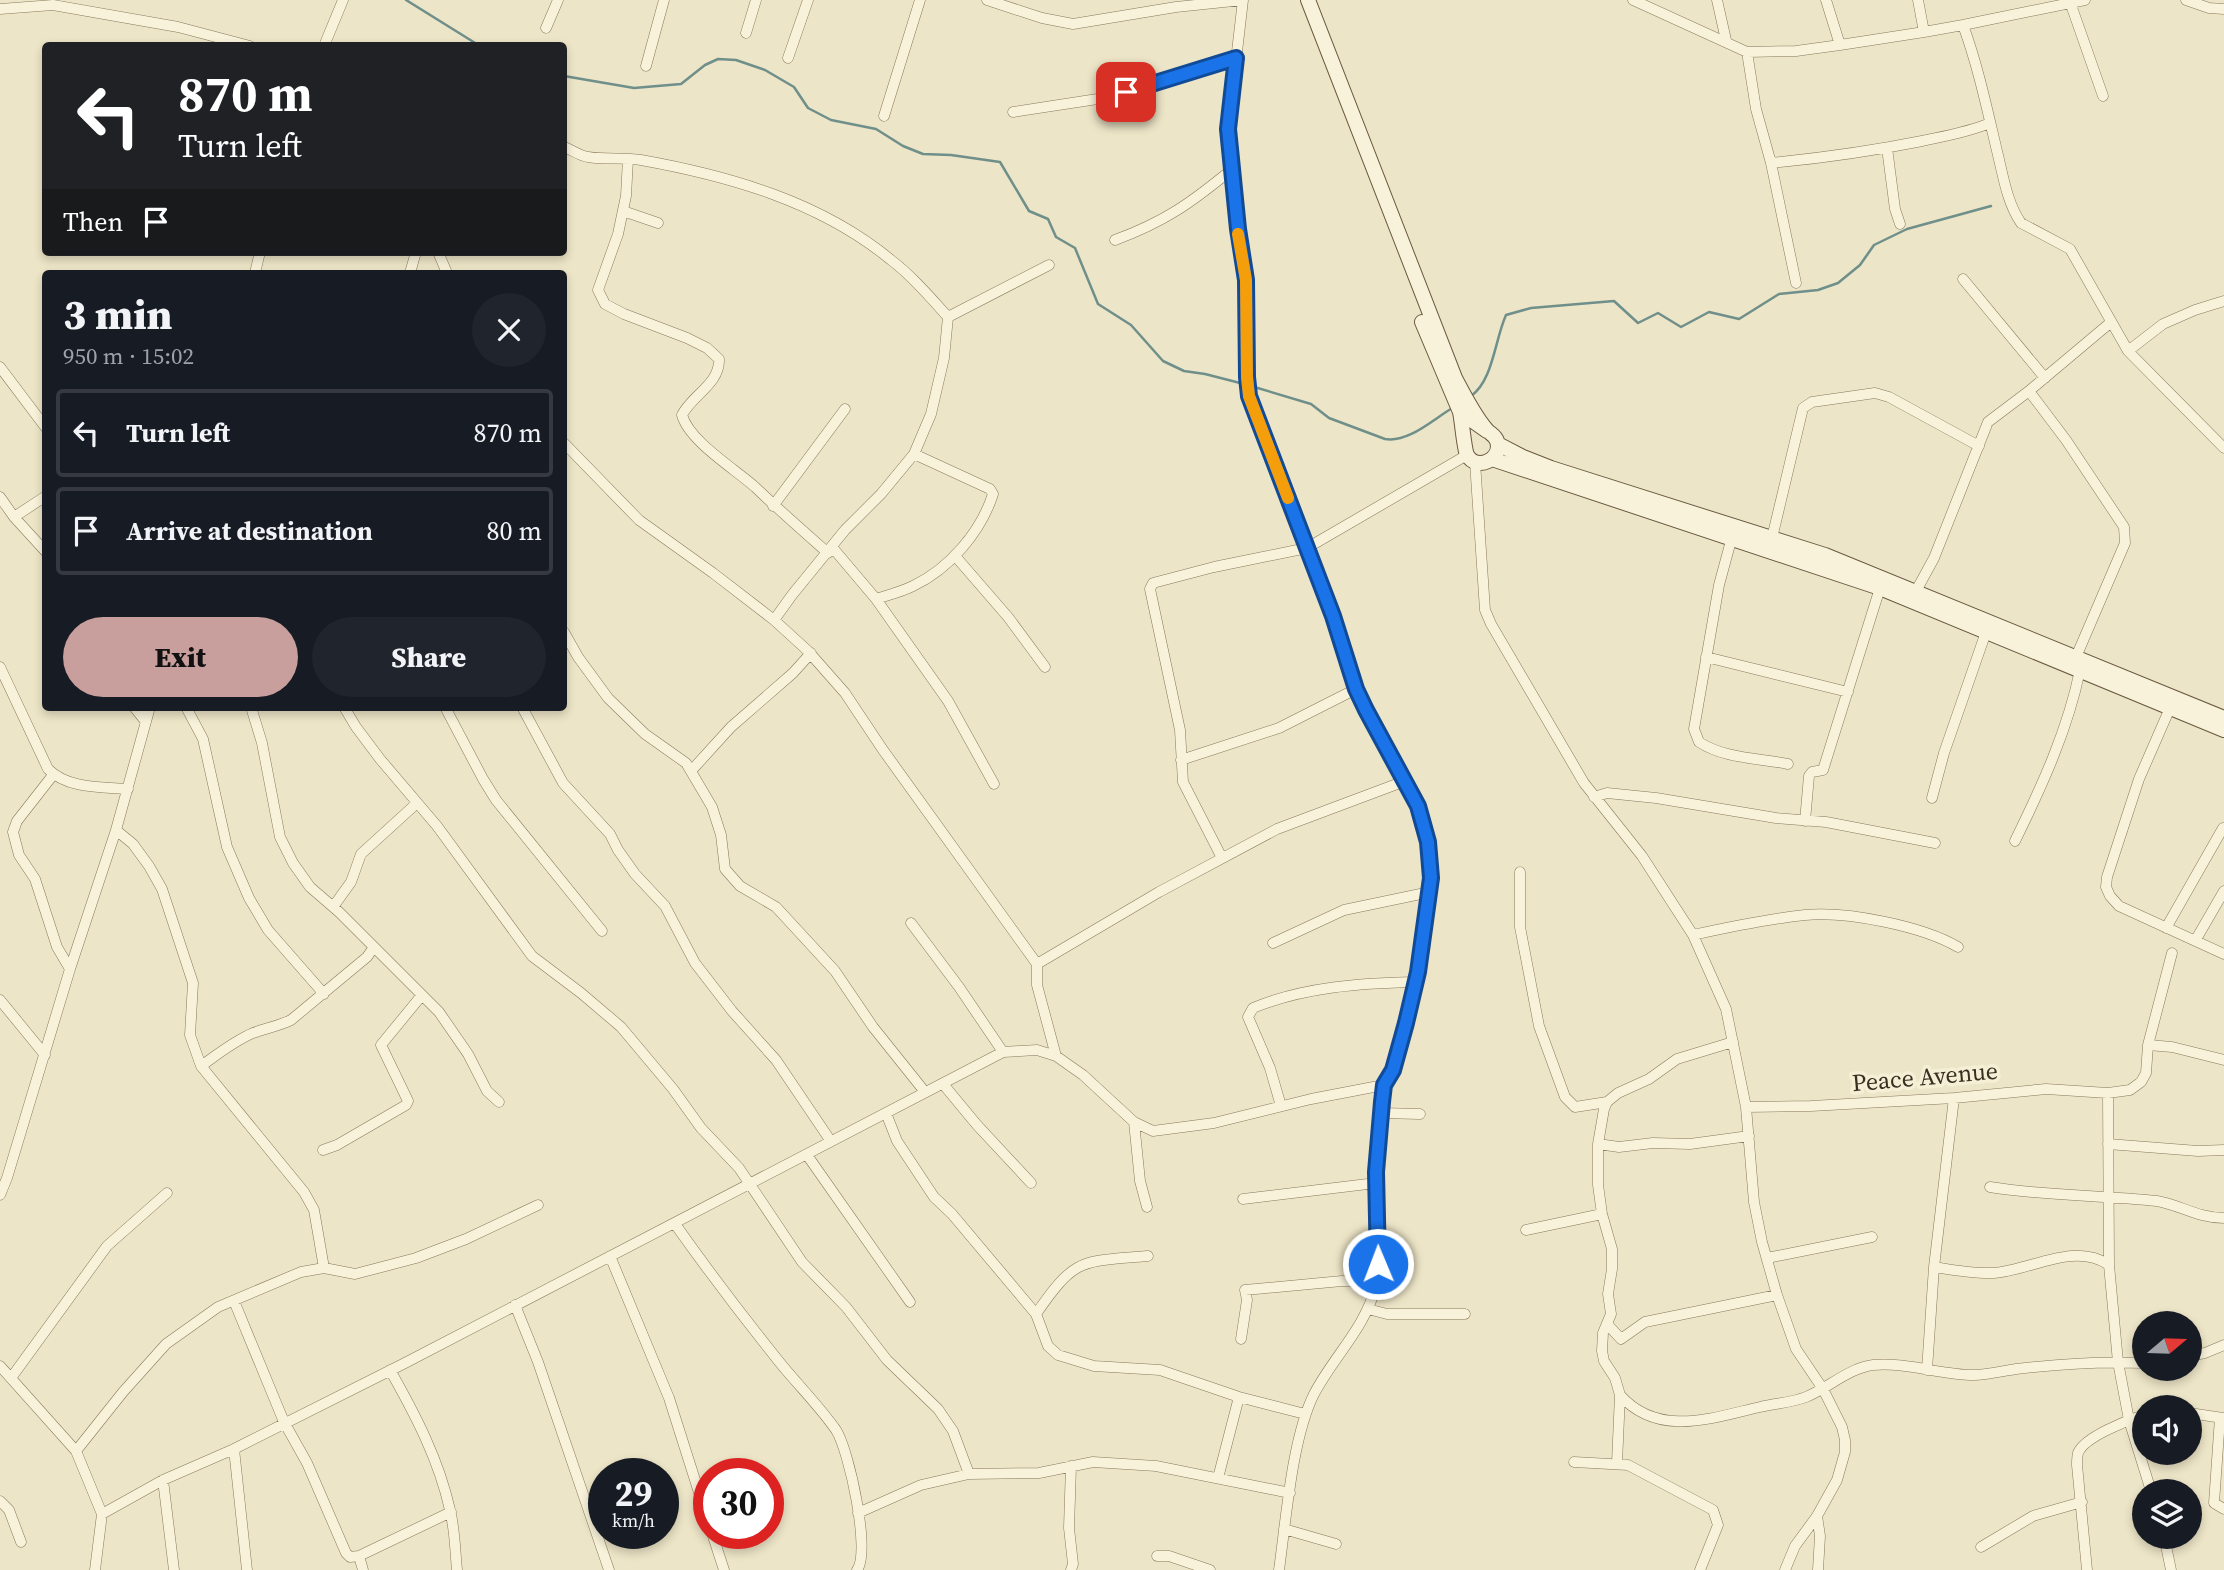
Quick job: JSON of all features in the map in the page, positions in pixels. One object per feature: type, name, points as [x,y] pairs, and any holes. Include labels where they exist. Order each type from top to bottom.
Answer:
[{"type":"street","points":[[326,42],[343,0]]},
{"type":"street","points":[[547,28],[558,0]]},
{"type":"street","points":[[646,66],[664,0]]},
{"type":"street","points":[[746,33],[756,0]]},
{"type":"street","points":[[788,58],[808,0]]},
{"type":"street","points":[[884,116],[920,0]]},
{"type":"street","points":[[987,0],[1042,18],[1073,24],[1176,7],[1243,0],[1228,129],[1246,280],[1249,396],[1333,616],[1356,689],[1418,806],[1428,842],[1430,892],[1416,982],[1393,1070],[1384,1085],[1377,1182],[1377,1283],[1368,1309],[1315,1393],[1306,1414],[1290,1493],[1279,1570]]},
{"type":"street","points":[[1299,0],[1445,380],[1462,405],[1492,434],[1497,444],[1498,450],[1492,459],[1483,463],[1471,458]]},
{"type":"street","points":[[1308,0],[1455,378],[1471,458],[1485,610],[1497,635],[1594,797],[1642,856],[1692,935],[1726,1009],[1746,1107],[1754,1202],[1777,1295],[1796,1349],[1823,1389],[1842,1427],[1845,1440],[1845,1452],[1837,1480],[1817,1516],[1795,1546],[1786,1570]]},
{"type":"street","points":[[1633,0],[1726,40],[1747,52],[1796,51],[1924,33],[2085,0]]},
{"type":"street","points":[[1717,0],[1726,40]]},
{"type":"street","points":[[1826,0],[1840,45]]},
{"type":"street","points":[[1918,0],[1924,33]]},
{"type":"street","points":[[2186,0],[2209,8],[2224,9]]},
{"type":"street","points":[[2070,2],[2104,96]]},
{"type":"street","points":[[0,9],[50,3],[178,27],[235,42]]},
{"type":"street","points":[[1963,24],[1973,52],[2005,184],[2016,216],[2021,223],[2070,249],[2128,351],[2224,449]]},
{"type":"street","points":[[1747,52],[1756,109],[1772,163],[1796,282]]},
{"type":"street","points":[[1013,113],[1104,98],[1236,58]]},
{"type":"street","points":[[1772,163],[1836,157],[1886,148],[1990,123]]},
{"type":"street","points":[[1886,148],[1900,224]]},
{"type":"street","points":[[567,149],[587,157],[639,160],[735,181],[796,202],[826,217],[892,260],[948,317]]},
{"type":"street","points":[[628,159],[626,196],[618,234],[598,289],[605,304],[697,343],[719,359],[719,368],[707,388],[687,406],[682,415],[684,422],[708,449],[830,550],[876,599],[948,701],[994,784]]},
{"type":"street","points":[[1115,240],[1146,229],[1184,208],[1231,170]]},
{"type":"street","points":[[623,211],[658,223]]},
{"type":"street","points":[[948,317],[1049,265]]},
{"type":"street","points":[[1963,279],[2045,378]]},
{"type":"street","points":[[2128,351],[2163,324],[2194,310],[2224,301]]},
{"type":"street","points":[[774,620],[792,595],[914,454],[931,414],[944,358],[948,317]]},
{"type":"street","points":[[1916,591],[1934,558],[1988,422],[2110,323]]},
{"type":"street","points":[[0,367],[42,423]]},
{"type":"street","points":[[2015,841],[2074,700],[2078,664],[2125,542],[2124,527],[2074,451],[2029,391]]},
{"type":"street","points":[[1772,538],[1799,424],[1804,408],[1812,402],[1875,393],[1889,397],[1979,446]]},
{"type":"street","points":[[774,506],[845,409]]},
{"type":"street","points":[[2211,437],[2224,434]]},
{"type":"street","points":[[1497,444],[1551,468],[1825,555],[1916,591],[2170,708],[2224,730]]},
{"type":"street","points":[[567,446],[639,520],[774,620],[811,653],[845,693],[1037,964],[1037,985],[1056,1056]]},
{"type":"street","points":[[876,599],[914,586],[956,557],[978,524],[993,494],[990,489],[914,454]]},
{"type":"street","points":[[1222,858],[1183,782],[1178,718],[1150,589],[1153,583],[1307,548],[1471,458]]},
{"type":"street","points":[[1492,459],[1880,588],[1986,632],[2224,718]]},
{"type":"street","points":[[0,497],[42,548]]},
{"type":"street","points":[[14,517],[42,499]]},
{"type":"street","points":[[1732,537],[1719,585],[1694,721],[1699,742],[1739,757],[1788,764]]},
{"type":"street","points":[[956,557],[1008,617],[1045,667]]},
{"type":"street","points":[[1805,821],[1810,776],[1812,772],[1823,771],[1880,588]]},
{"type":"street","points":[[1932,798],[1944,753],[1986,632]]},
{"type":"street","points":[[567,637],[608,698],[645,734],[686,763],[712,807],[725,869],[740,886],[776,907],[835,971],[873,1027],[925,1092]]},
{"type":"street","points":[[691,771],[737,721],[793,673],[811,653]]},
{"type":"street","points":[[1706,657],[1848,692]]},
{"type":"street","points":[[0,667],[53,775],[78,784],[128,789]]},
{"type":"street","points":[[1181,760],[1279,728],[1356,689]]},
{"type":"street","points":[[2170,708],[2139,779],[2115,849],[2106,887],[2119,906],[2224,954]]},
{"type":"street","points":[[137,711],[146,722]]},
{"type":"street","points":[[0,1195],[116,830],[149,711]]},
{"type":"street","points":[[188,711],[202,739],[227,846],[249,898],[268,930],[324,994]]},
{"type":"street","points":[[252,711],[262,743],[280,837],[293,863],[310,887],[374,947],[451,1028],[487,1091],[499,1102]]},
{"type":"street","points":[[346,711],[380,759],[438,826],[532,956],[621,1027],[673,1089],[701,1128],[739,1168],[802,1262],[846,1307],[887,1360],[938,1409],[953,1432],[969,1474]]},
{"type":"street","points":[[447,711],[496,800],[602,931]]},
{"type":"street","points":[[524,711],[563,783],[610,834],[635,874],[665,906],[695,963],[732,1012],[776,1060],[830,1140]]},
{"type":"street","points":[[53,775],[18,821],[13,832],[19,855],[35,879],[57,947],[70,969]]},
{"type":"street","points":[[1037,964],[1159,892],[1277,829],[1405,781]]},
{"type":"street","points":[[1594,797],[1607,793],[1656,798],[1776,818],[1826,822],[1935,843]]},
{"type":"street","points":[[333,907],[351,881],[361,854],[417,803]]},
{"type":"street","points":[[2166,928],[2223,828]]},
{"type":"street","points":[[116,830],[133,844],[162,889],[192,983],[190,1035],[201,1066],[304,1192],[314,1210],[324,1268]]},
{"type":"street","points":[[1520,872],[1520,927],[1539,1026],[1565,1097],[1575,1107],[1607,1102],[1618,1093],[1649,1079],[1677,1059],[1733,1042]]},
{"type":"street","points":[[2195,941],[2224,891]]},
{"type":"street","points":[[1273,943],[1345,910],[1430,892]]},
{"type":"street","points":[[1692,935],[1807,915],[1913,928],[1947,940],[1958,947]]},
{"type":"street","points":[[911,923],[960,987],[1003,1052]]},
{"type":"street","points":[[201,1066],[230,1045],[255,1032],[291,1020],[367,957],[374,947]]},
{"type":"street","points":[[2147,1479],[2129,1420],[2118,1362],[2109,1265],[2108,1093],[2130,1090],[2141,1082],[2146,1073],[2148,1045],[2172,953]]},
{"type":"street","points":[[1281,1107],[1270,1068],[1248,1017],[1253,1008],[1286,997],[1332,988],[1368,983],[1416,982]]},
{"type":"street","points":[[323,1150],[348,1139],[406,1105],[408,1101],[382,1045],[422,995]]},
{"type":"street","points":[[0,1000],[45,1055]]},
{"type":"street","points":[[2148,1045],[2172,1047],[2224,1060]]},
{"type":"street","points":[[102,1514],[163,1480],[234,1449],[675,1224],[749,1182],[807,1155],[830,1140],[1003,1052],[1037,1050],[1056,1056],[1083,1075],[1134,1122],[1153,1131],[1214,1123],[1384,1085]]},
{"type":"street","points":[[943,1084],[976,1125],[1031,1183]]},
{"type":"street","name":"Peace Avenue","points":[[1746,1107],[1954,1098],[2046,1089],[2108,1093]]},
{"type":"street","points":[[1927,1370],[1934,1267],[1954,1098]]},
{"type":"street","points":[[1607,1102],[1598,1144],[1598,1185],[1602,1214],[1612,1249],[1608,1294],[1611,1314],[1603,1333],[1604,1361],[1619,1387],[1620,1395],[1617,1463]]},
{"type":"street","points":[[886,1113],[897,1141],[934,1197],[952,1214],[1036,1314],[1048,1346],[1058,1355],[1094,1366],[1160,1370],[1239,1397],[1306,1414]]},
{"type":"street","points":[[1381,1113],[1420,1114]]},
{"type":"street","points":[[1134,1122],[1140,1181],[1147,1207]]},
{"type":"street","points":[[1598,1144],[1619,1147],[1653,1143],[1690,1144],[1749,1136]]},
{"type":"street","points":[[2108,1144],[2198,1151],[2224,1150]]},
{"type":"street","points":[[807,1155],[910,1303]]},
{"type":"street","points":[[1243,1199],[1377,1182]]},
{"type":"street","points":[[1990,1187],[2031,1193],[2161,1202],[2208,1218],[2224,1218]]},
{"type":"street","points":[[11,1378],[107,1246],[167,1193]]},
{"type":"street","points":[[76,1451],[166,1344],[218,1307],[301,1272],[324,1268],[355,1274],[416,1258],[538,1205]]},
{"type":"street","points":[[1526,1230],[1602,1214]]},
{"type":"street","points":[[675,1224],[722,1290],[837,1432],[849,1462],[858,1513],[862,1557],[857,1570]]},
{"type":"street","points":[[1767,1258],[1872,1237]]},
{"type":"street","points":[[610,1256],[669,1398],[693,1474]]},
{"type":"street","points":[[1036,1314],[1056,1285],[1075,1268],[1090,1261],[1148,1256]]},
{"type":"street","points":[[1934,1267],[1992,1273],[2064,1257],[2085,1256],[2100,1258],[2109,1265]]},
{"type":"street","points":[[1241,1339],[1247,1300],[1245,1290],[1342,1281],[1377,1283]]},
{"type":"street","points":[[1608,1325],[1622,1339],[1645,1322],[1777,1295]]},
{"type":"street","points":[[234,1301],[284,1422],[307,1463],[345,1553],[350,1557],[359,1556],[451,1512]]},
{"type":"street","points":[[515,1305],[609,1570]]},
{"type":"street","points":[[1368,1309],[1387,1314],[1465,1314]]},
{"type":"street","points":[[2202,1354],[2224,1345]]},
{"type":"street","points":[[1620,1395],[1631,1408],[1642,1414],[1660,1420],[1697,1422],[1794,1401],[1861,1368],[1874,1365],[1975,1375],[2018,1368],[2132,1363]]},
{"type":"street","points":[[0,1366],[76,1451],[102,1514],[95,1570]]},
{"type":"street","points":[[390,1370],[427,1440],[443,1484],[451,1512],[457,1570]]},
{"type":"street","points":[[1218,1478],[1239,1397]]},
{"type":"street","points":[[2202,1415],[2222,1418],[2214,1503],[2224,1508]]},
{"type":"street","points":[[2087,1570],[2077,1465],[2079,1452],[2086,1443],[2132,1419]]},
{"type":"street","points":[[234,1449],[247,1570]]},
{"type":"street","points":[[858,1513],[921,1485],[969,1474],[1039,1473],[1093,1462],[1156,1465],[1290,1493]]},
{"type":"street","points":[[1574,1462],[1629,1465],[1713,1510],[1718,1525],[1700,1570]]},
{"type":"street","points":[[1071,1466],[1071,1570]]},
{"type":"street","points":[[163,1480],[174,1570]]},
{"type":"street","points":[[0,1501],[9,1510],[21,1542]]},
{"type":"street","points":[[1981,1548],[2032,1516],[2082,1502]]},
{"type":"street","points":[[1817,1516],[1820,1536],[1818,1570]]},
{"type":"street","points":[[1284,1529],[1336,1544]]},
{"type":"street","points":[[717,1549],[724,1570]]},
{"type":"street","points":[[2167,1549],[2171,1570]]},
{"type":"street","points":[[359,1556],[363,1570]]},
{"type":"street","points":[[1157,1556],[1169,1556],[1210,1570]]},
{"type":"waterway","points":[[406,0],[474,42]]},
{"type":"waterway","points":[[567,77],[634,88],[681,84],[705,65],[718,59],[736,60],[765,70],[794,87],[808,108],[831,120],[876,129],[903,146],[923,154],[1000,162],[1029,211],[1048,219],[1056,237],[1075,248],[1098,304],[1131,325],[1163,361],[1184,371],[1244,384]]},
{"type":"waterway","points":[[1471,396],[1489,370],[1506,315],[1531,308],[1614,301],[1638,323],[1658,313],[1681,327],[1709,312],[1739,319],[1779,294],[1818,290],[1838,283],[1860,265],[1874,245],[1907,229],[1991,206]]},
{"type":"waterway","points":[[1251,386],[1311,404],[1329,418],[1385,439],[1412,434],[1454,407]]},
{"type":"slow traffic","points":[[1238,234],[1246,280],[1249,396],[1288,498]]},
{"type":"route","points":[[1126,92],[1236,58],[1228,129],[1231,178],[1246,280],[1249,396],[1333,616],[1356,689],[1418,806],[1428,842],[1431,878],[1418,972],[1393,1070],[1384,1085],[1376,1172],[1378,1264]]}]
